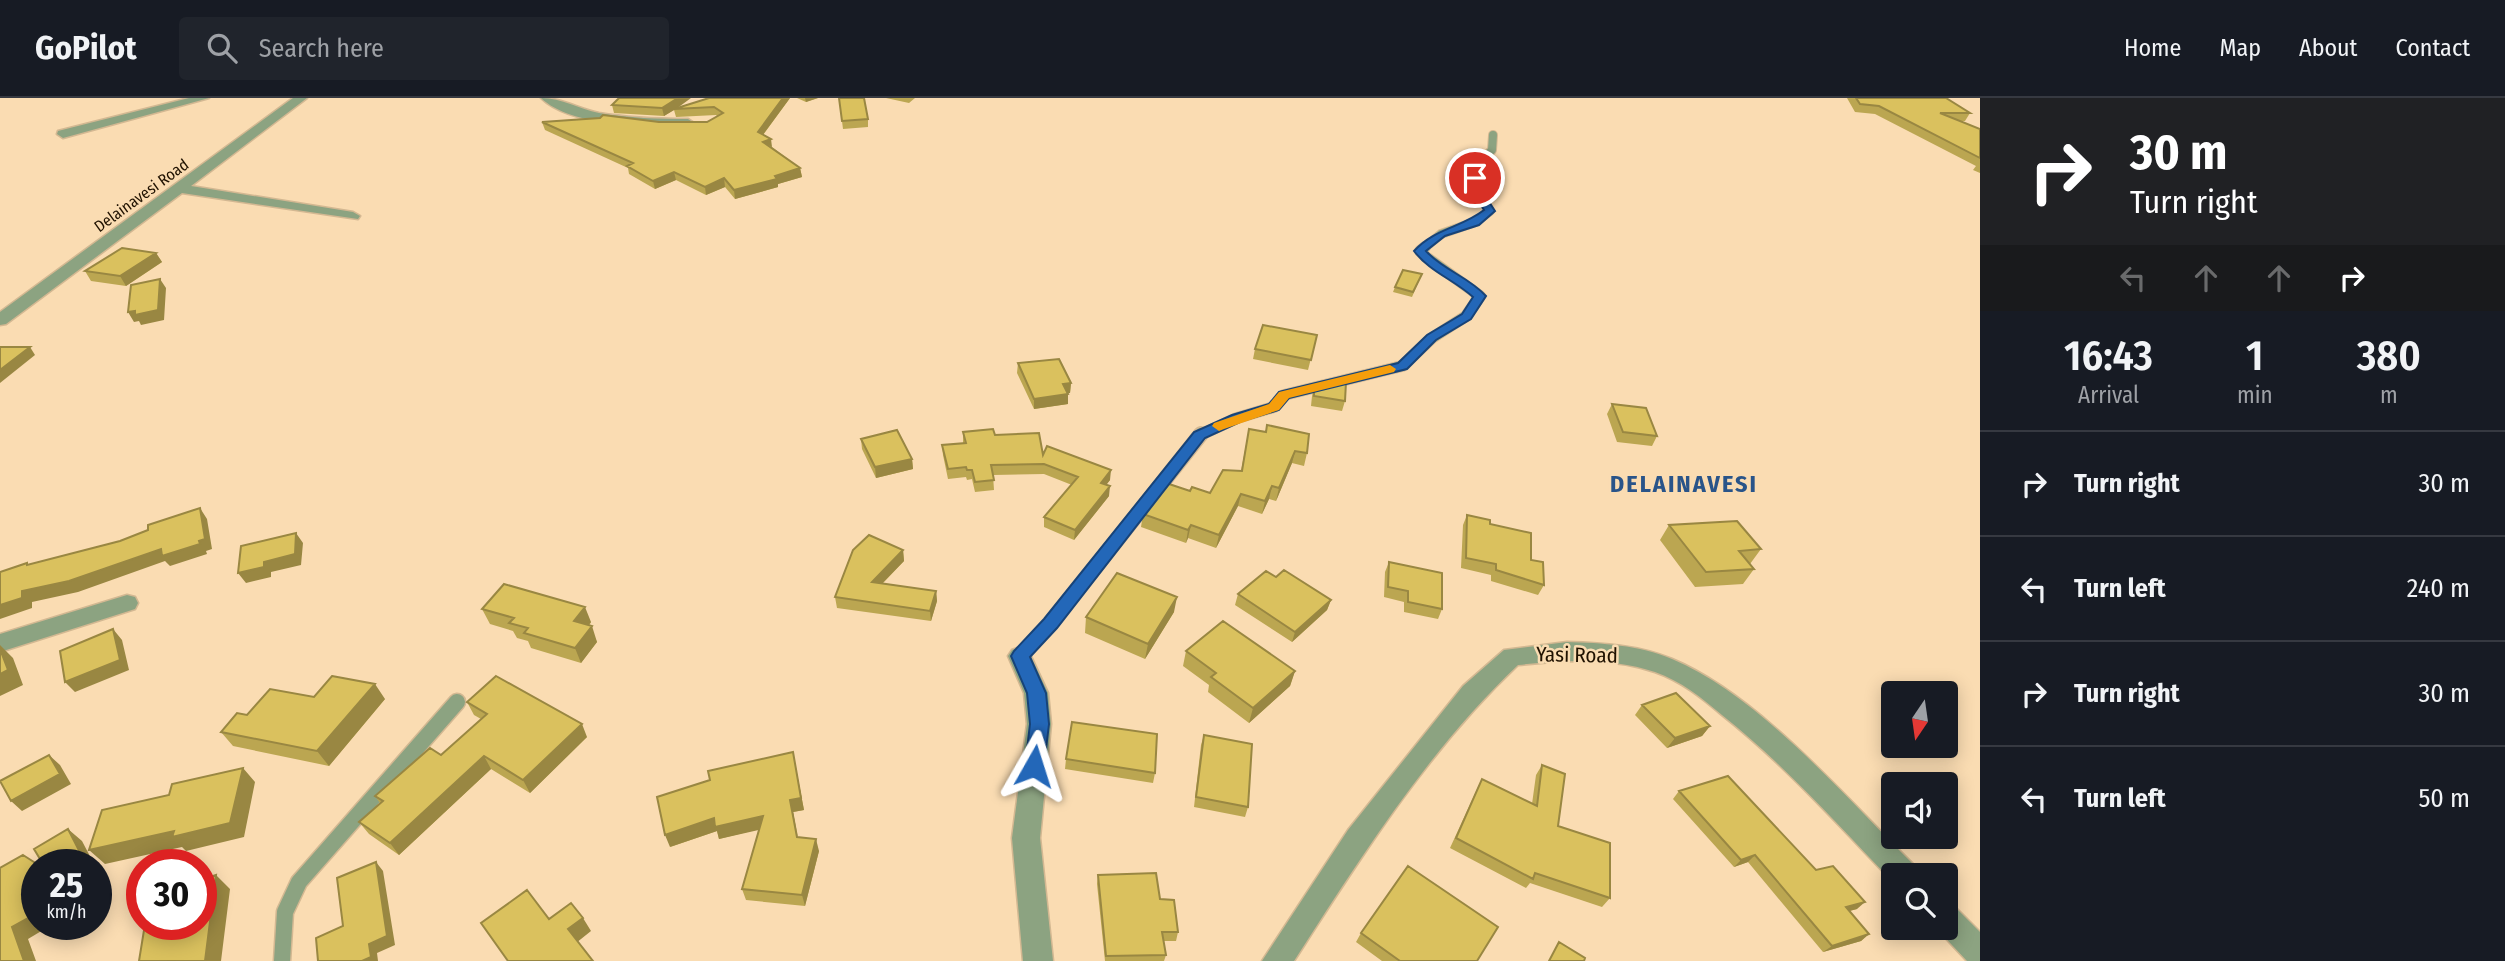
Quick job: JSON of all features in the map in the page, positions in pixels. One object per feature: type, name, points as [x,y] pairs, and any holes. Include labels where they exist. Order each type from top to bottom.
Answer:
[{"type":"street","points":[[63,134],[203,98]]},
{"type":"street","name":"Delainavesi Road","points":[[0,320],[302,98]]},
{"type":"street","points":[[547,98],[565,106],[604,116],[669,123],[701,123]]},
{"type":"street","points":[[180,188],[353,216]]},
{"type":"street","points":[[0,643],[127,603]]},
{"type":"street","name":"Yasi Road","points":[[1277,961],[1358,839],[1451,717],[1472,693],[1512,656],[1567,650],[1616,653],[1663,665],[1701,684],[1767,736],[1893,863]]},
{"type":"street","points":[[1020,656],[1036,693],[1039,724],[1026,838],[1038,961]]},
{"type":"street","points":[[1958,930],[1980,953]]},
{"type":"lane","points":[[1020,656],[1051,624],[1199,435],[1237,418],[1274,407],[1284,395],[1402,366],[1432,338],[1466,316],[1480,296],[1461,280],[1429,261],[1420,251],[1441,234],[1475,222],[1490,211],[1476,191],[1475,167],[1493,153],[1493,135]]},
{"type":"lane","points":[[282,961],[285,912],[299,882],[457,702]]},
{"type":"building","points":[[619,98],[678,98],[662,108],[612,105]]},
{"type":"building","points":[[709,98],[783,98],[758,132],[771,139],[763,142],[800,168],[775,176],[777,179],[734,190],[724,178],[705,187],[674,172],[653,181],[627,166],[633,163],[542,122],[600,118],[603,115],[659,122],[707,122],[723,113],[714,107],[674,109]]},
{"type":"building","points":[[839,98],[864,98],[868,119],[842,121]]},
{"type":"building","points":[[1856,98],[1946,98],[1970,113],[1940,113],[1980,129],[1980,158],[1879,106],[1860,104]]},
{"type":"building","points":[[122,248],[156,253],[120,276],[85,271]]},
{"type":"building","points":[[1403,270],[1422,274],[1413,292],[1395,287]]},
{"type":"building","points":[[160,279],[158,310],[135,315],[135,311],[128,312],[131,285]]},
{"type":"building","points":[[1263,325],[1317,335],[1311,360],[1255,349]]},
{"type":"building","points":[[0,347],[30,347],[0,370]]},
{"type":"building","points":[[1059,359],[1071,383],[1063,384],[1068,394],[1034,399],[1018,363]]},
{"type":"building","points":[[1335,381],[1346,382],[1345,401],[1314,396],[1314,386]]},
{"type":"building","points":[[1612,404],[1646,408],[1657,436],[1623,432]]},
{"type":"building","points":[[1267,425],[1309,434],[1307,453],[1295,451],[1279,488],[1272,486],[1265,501],[1241,494],[1219,535],[1191,525],[1188,530],[1143,514],[1166,483],[1190,491],[1192,487],[1210,493],[1223,470],[1242,471],[1249,429],[1266,432]]},
{"type":"building","points":[[993,429],[995,435],[1039,433],[1043,455],[1047,446],[1111,470],[1101,483],[1110,486],[1075,530],[1044,517],[1078,477],[1044,464],[991,465],[994,480],[975,482],[972,470],[967,470],[966,467],[948,469],[942,445],[966,443],[963,432]]},
{"type":"building","points":[[897,430],[912,459],[875,467],[861,439]]},
{"type":"building","points":[[200,508],[205,539],[199,541],[200,544],[162,556],[161,549],[69,581],[22,591],[22,598],[0,605],[0,572],[120,541],[148,530],[148,525]]},
{"type":"building","points":[[1467,515],[1490,520],[1490,524],[1531,533],[1531,560],[1543,562],[1544,585],[1496,570],[1496,564],[1466,558]]},
{"type":"building","points":[[1737,521],[1761,549],[1739,551],[1754,569],[1706,572],[1669,525]]},
{"type":"building","points":[[296,533],[295,554],[264,562],[264,567],[238,573],[241,546]]},
{"type":"building","points":[[869,535],[903,550],[872,582],[936,591],[930,611],[835,597],[853,550]]},
{"type":"building","points":[[1389,562],[1442,573],[1442,609],[1408,602],[1408,591],[1388,587]]},
{"type":"building","points":[[1284,570],[1331,600],[1295,632],[1238,594],[1266,571],[1276,577]]},
{"type":"building","points":[[1117,573],[1177,597],[1148,644],[1086,617]]},
{"type":"building","points":[[504,584],[585,607],[574,621],[592,626],[575,648],[524,633],[528,628],[509,623],[514,618],[482,609]]},
{"type":"building","points":[[1223,621],[1295,671],[1253,708],[1211,677],[1216,673],[1186,651]]},
{"type":"building","points":[[113,629],[120,660],[65,682],[60,651]]},
{"type":"building","points":[[0,649],[8,670],[0,674]]},
{"type":"building","points":[[332,676],[375,684],[317,751],[221,732],[237,713],[247,715],[270,689],[314,697]]},
{"type":"building","points":[[496,676],[582,724],[523,780],[484,756],[390,843],[359,822],[383,801],[375,796],[430,748],[441,755],[487,714],[467,702]]},
{"type":"building","points":[[1676,693],[1710,726],[1675,738],[1642,705]]},
{"type":"building","points":[[1072,722],[1157,734],[1155,773],[1066,759]]},
{"type":"building","points":[[1204,735],[1252,744],[1248,807],[1196,797]]},
{"type":"building","points":[[793,752],[801,798],[790,800],[797,837],[816,839],[802,895],[742,889],[763,816],[715,827],[714,818],[665,835],[657,797],[710,780],[708,771]]},
{"type":"building","points":[[49,755],[60,774],[11,801],[0,781]]},
{"type":"building","points":[[1542,765],[1565,774],[1558,826],[1610,843],[1610,898],[1535,873],[1533,879],[1456,838],[1482,779],[1537,806]]},
{"type":"building","points":[[243,768],[230,823],[172,837],[174,831],[89,849],[102,810],[169,795],[172,784]]},
{"type":"building","points":[[1728,776],[1816,870],[1833,866],[1865,902],[1846,907],[1869,934],[1832,946],[1755,855],[1741,860],[1679,791]]},
{"type":"building","points":[[68,829],[78,849],[34,849]]},
{"type":"building","points":[[21,856],[21,922],[12,927],[24,961],[0,961],[0,868]]},
{"type":"building","points":[[376,862],[387,936],[369,944],[371,957],[362,961],[318,961],[316,938],[343,926],[337,878]]},
{"type":"building","points":[[1408,866],[1498,927],[1477,961],[1400,961],[1361,933]]},
{"type":"building","points":[[1156,873],[1160,899],[1174,900],[1178,932],[1162,932],[1166,955],[1106,956],[1098,875]]},
{"type":"building","points":[[527,890],[549,919],[571,903],[583,918],[568,929],[593,961],[508,961],[481,923]]},
{"type":"building","points":[[142,940],[208,940],[205,961],[139,961]]},
{"type":"building","points":[[1559,942],[1585,958],[1584,961],[1549,961]]},
{"type":"slow traffic","points":[[1219,426],[1274,407],[1284,395],[1390,369]]},
{"type":"district","name":"DELAINAVESI","points":[[1684,484]]},
{"type":"route","points":[[1034,766],[1039,724],[1036,693],[1020,656],[1051,624],[1199,435],[1237,418],[1274,407],[1284,395],[1402,366],[1432,338],[1466,316],[1480,296],[1461,280],[1429,261],[1420,251],[1441,234],[1475,222],[1490,211],[1476,191],[1475,178]]}]
